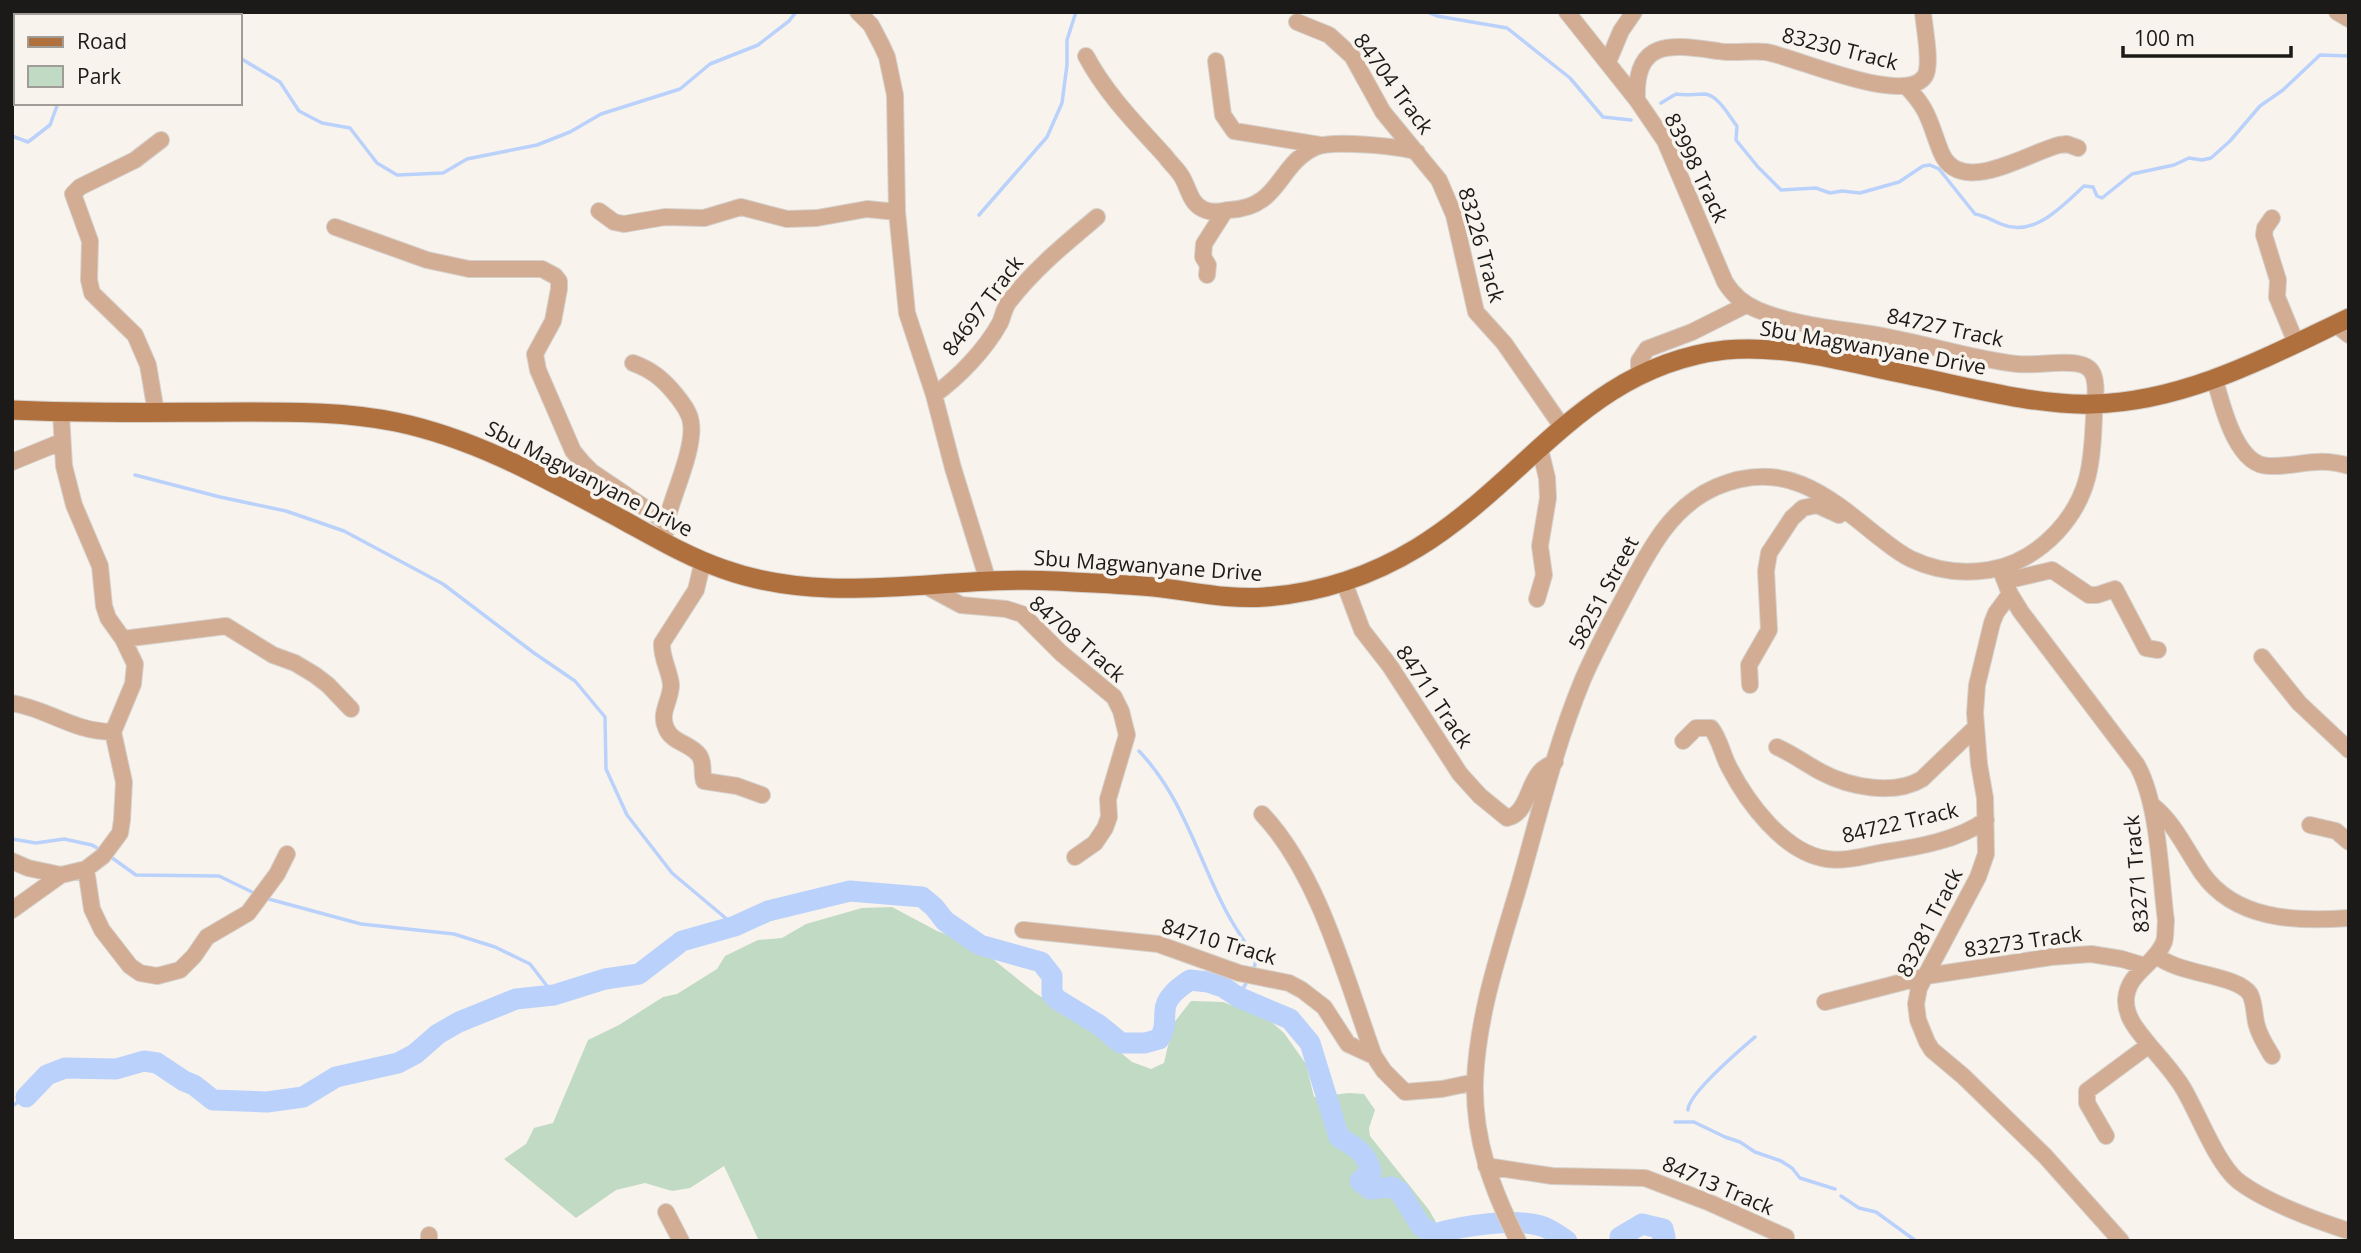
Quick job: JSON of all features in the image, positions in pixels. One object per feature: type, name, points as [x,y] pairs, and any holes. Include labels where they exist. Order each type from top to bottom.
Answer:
[{"type":"main road","name":"Sbu Magwanyane Drive","points":[[12,410],[61,413],[325,413],[359,416],[421,428],[507,459],[663,532],[703,561],[742,576],[794,587],[852,590],[1027,580],[1152,587],[1247,598],[1304,592],[1344,582],[1382,567],[1420,547],[1455,521],[1601,396],[1639,374],[1675,360],[1736,349],[1770,350],[1814,356],[2040,400],[2094,404],[2161,394],[2215,380],[2344,326]]},
{"type":"street","points":[[859,12],[871,25],[882,46],[895,95],[897,212],[907,313],[934,395],[953,468],[988,581]]},
{"type":"street","name":"83998 Track","points":[[1567,12],[1637,100],[1665,141],[1726,282],[1736,297],[1751,307]]},
{"type":"street","points":[[1608,62],[1621,31],[1634,12]]},
{"type":"street","name":"83230 Track","points":[[1637,100],[1636,83],[1643,65],[1664,48],[1688,46],[1721,52],[1761,52],[1891,86],[1918,83],[1928,69],[1923,12]]},
{"type":"street","points":[[2337,12],[2349,19]]},
{"type":"street","name":"84704 Track","points":[[1297,22],[1321,31],[1339,43],[1361,71],[1383,113],[1417,152]]},
{"type":"street","points":[[1086,57],[1108,90],[1181,176],[1202,209],[1216,213],[1240,210],[1268,197],[1297,159],[1320,145]]},
{"type":"street","points":[[1216,61],[1223,115],[1234,131],[1320,145],[1386,146],[1417,152]]},
{"type":"street","points":[[1906,86],[1924,108],[1935,130],[1942,156],[1953,168],[1961,171],[1982,173],[2059,145],[2067,144],[2078,148]]},
{"type":"street","points":[[156,412],[148,365],[135,335],[92,293],[89,280],[90,242],[74,194],[80,187],[135,160],[161,140]]},
{"type":"street","name":"83226 Track","points":[[1417,152],[1433,171],[1449,200],[1476,312],[1504,343],[1563,428]]},
{"type":"street","points":[[599,211],[614,222],[624,224],[665,216],[704,218],[741,207],[787,219],[817,218],[867,209],[897,212]]},
{"type":"street","points":[[1207,275],[1208,265],[1203,257],[1204,244],[1225,211]]},
{"type":"street","name":"84697 Track","points":[[934,395],[983,347],[999,325],[1007,305],[1042,263],[1097,217]]},
{"type":"street","points":[[2272,218],[2264,228],[2264,235],[2278,280],[2277,297],[2296,344]]},
{"type":"street","points":[[335,227],[427,260],[469,269],[542,269],[555,276],[559,281],[559,289],[553,321],[537,350],[535,358],[538,369],[573,451],[592,472],[639,503],[663,532]]},
{"type":"street","points":[[1639,374],[1639,360],[1647,349],[1751,307]]},
{"type":"street","name":"84727 Track","points":[[1751,307],[1789,320],[1894,338],[1999,361],[2026,365],[2082,365],[2089,368],[2095,380],[2094,404]]},
{"type":"street","points":[[633,363],[648,368],[667,383],[683,403],[691,420],[687,454],[663,532]]},
{"type":"street","points":[[2215,380],[2226,419],[2245,453],[2255,463],[2269,467],[2322,460],[2349,466]]},
{"type":"street","name":"58251 Street","points":[[1518,1241],[1493,1188],[1478,1124],[1475,1082],[1481,1023],[1555,762],[1581,684],[1609,624],[1658,536],[1688,503],[1728,483],[1763,478],[1790,480],[1823,494],[1909,559],[1927,566],[2005,581],[2049,541],[2083,495],[2092,461],[2094,404]]},
{"type":"street","points":[[12,910],[61,875],[86,869],[103,856],[120,833],[124,782],[113,732],[136,675],[135,664],[123,639],[108,618],[104,606],[100,566],[74,505],[64,466],[61,413]]},
{"type":"street","points":[[12,462],[61,442]]},
{"type":"street","points":[[1537,599],[1544,575],[1540,546],[1548,498],[1547,478],[1540,449]]},
{"type":"street","points":[[1750,685],[1749,665],[1769,630],[1766,560],[1792,518],[1803,508],[1817,505],[1832,510],[1861,532],[1874,533]]},
{"type":"street","points":[[703,561],[696,590],[664,636],[662,650],[671,688],[664,710],[664,725],[672,738],[692,748],[699,755],[703,763],[703,780],[707,783],[737,786],[762,795]]},
{"type":"street","points":[[2005,581],[2052,570],[2089,595],[2097,596],[2115,589],[2145,646],[2149,650],[2158,650]]},
{"type":"street","name":"83281 Track","points":[[2005,581],[1977,685],[1976,727],[1986,821],[1986,854],[1978,877],[1919,988],[1916,1004],[1922,1033],[1932,1050],[1963,1076],[2056,1168],[2121,1241]]},
{"type":"street","name":"83271 Track","points":[[2005,581],[2033,629],[2137,765],[2147,785],[2152,805],[2166,921],[2164,943],[2131,981],[2126,998],[2133,1025],[2182,1086],[2232,1175],[2264,1196],[2349,1231]]},
{"type":"street","name":"84711 Track","points":[[1344,582],[1362,630],[1390,666],[1460,774],[1492,807],[1503,816],[1511,818],[1523,804],[1538,773],[1555,762]]},
{"type":"street","name":"84708 Track","points":[[924,585],[961,605],[1006,609],[1022,614],[1061,653],[1114,698],[1121,710],[1127,735],[1108,799],[1109,817],[1095,843],[1075,857]]},
{"type":"street","points":[[123,639],[226,626],[273,655],[295,663],[315,675],[351,709]]},
{"type":"street","points":[[2262,657],[2299,703],[2349,750]]},
{"type":"street","points":[[12,703],[30,707],[85,730],[113,732]]},
{"type":"street","points":[[1777,747],[1825,774],[1866,786],[1893,789],[1912,785],[1922,779],[1976,727]]},
{"type":"street","name":"84722 Track","points":[[1683,740],[1696,728],[1712,728],[1729,767],[1759,814],[1782,836],[1819,857],[1842,859],[1893,851],[1952,836],[1986,821]]},
{"type":"street","points":[[2152,805],[2177,832],[2208,881],[2239,906],[2253,912],[2288,918],[2349,918]]},
{"type":"street","points":[[1262,814],[1277,830],[1295,857],[1319,905],[1374,1056],[1384,1071],[1405,1092],[1442,1089],[1475,1082]]},
{"type":"street","points":[[2310,825],[2336,831],[2349,842]]},
{"type":"street","points":[[86,869],[92,909],[102,930],[130,966],[140,973],[157,976],[180,970],[207,937],[248,913],[277,874],[286,854]]},
{"type":"street","points":[[12,861],[28,868],[61,875]]},
{"type":"street","name":"84710 Track","points":[[1023,930],[1158,944],[1229,971],[1289,983],[1324,1007],[1348,1044],[1374,1056]]},
{"type":"street","name":"83273 Track","points":[[1825,1002],[1926,976],[2050,957],[2091,954],[2150,960],[2232,983],[2247,991],[2252,1000],[2258,1030],[2272,1056]]},
{"type":"street","points":[[2106,1136],[2087,1103],[2087,1091],[2149,1045]]},
{"type":"street","name":"84713 Track","points":[[1486,1166],[1552,1176],[1645,1178],[1708,1202],[1786,1237]]},
{"type":"street","points":[[666,1212],[681,1241]]},
{"type":"green space","points":[[892,907],[937,931],[974,944],[1035,993],[1085,1023],[1132,1062],[1151,1069],[1164,1063],[1173,1024],[1191,1001],[1223,1002],[1269,1020],[1284,1033],[1306,1064],[1314,1097],[1364,1094],[1375,1110],[1369,1128],[1370,1136],[1429,1210],[1447,1241],[759,1241],[724,1166],[690,1188],[672,1191],[645,1183],[616,1190],[576,1218],[504,1159],[526,1144],[534,1128],[553,1123],[588,1040],[619,1025],[663,997],[677,994],[717,969],[725,956],[758,940],[782,938],[806,924],[862,908]]},
{"type":"waterway","points":[[242,59],[280,82],[299,111],[322,123],[350,128],[377,163],[397,175],[443,173],[467,159],[537,145],[570,132],[601,114],[680,89],[710,64],[758,45],[789,21],[796,12]]},
{"type":"waterway","points":[[979,215],[1047,137],[1062,103],[1067,40],[1076,12]]},
{"type":"waterway","points":[[1427,12],[1507,28],[1570,78],[1603,117],[1631,120]]},
{"type":"waterway","points":[[1661,103],[1676,94],[1710,95],[1737,126],[1736,140],[1781,190],[1816,188],[1830,193],[1860,193],[1899,182],[1923,166],[1930,165],[1939,169],[1975,214],[2001,224],[2025,227],[2046,218],[2084,186],[2093,187],[2097,196],[2102,198],[2132,174],[2174,165],[2189,158],[2211,158],[2230,141],[2260,106],[2283,90],[2320,55],[2349,56]]},
{"type":"waterway","points":[[12,136],[28,142],[50,125],[57,105]]},
{"type":"waterway","points":[[135,475],[286,511],[344,531],[443,584],[575,681],[605,717],[606,769],[627,815],[672,873],[735,926]]},
{"type":"waterway","points":[[1139,751],[1154,768],[1178,807],[1225,909],[1256,960],[1253,972]]},
{"type":"waterway","points":[[12,839],[36,843],[64,839],[92,845],[102,851]]},
{"type":"waterway","points":[[108,855],[136,875],[219,876],[252,892]]},
{"type":"waterway","points":[[26,1097],[47,1075],[65,1068],[116,1069],[144,1061],[157,1063],[213,1100],[267,1102],[303,1097],[336,1077],[398,1063],[459,1022],[516,999],[554,995],[605,979],[639,974],[682,941],[735,926],[768,911],[850,891],[922,897],[945,921],[980,945],[1041,962],[1052,976],[1052,994],[1121,1043],[1145,1043],[1159,1039],[1164,1029],[1168,1001],[1190,980],[1223,987],[1238,997],[1290,1019],[1310,1043],[1339,1137],[1359,1151],[1369,1164],[1371,1171],[1360,1181],[1370,1189],[1392,1187],[1400,1192],[1421,1226],[1434,1234],[1474,1226],[1519,1223],[1544,1227],[1567,1241]]},
{"type":"waterway","points":[[265,898],[361,924],[454,934],[495,947],[530,964],[554,995]]},
{"type":"waterway","points":[[1238,997],[1248,980]]},
{"type":"waterway","points":[[1688,1110],[1690,1103],[1706,1083],[1755,1037]]},
{"type":"waterway","points":[[12,1106],[26,1097]]},
{"type":"waterway","points":[[1675,1122],[1694,1122],[1740,1142],[1755,1152],[1781,1161],[1792,1168],[1800,1178],[1835,1189]]},
{"type":"waterway","points":[[1841,1196],[1859,1208],[1876,1212],[1916,1241]]},
{"type":"waterway","points":[[1620,1241],[1620,1237],[1642,1224],[1663,1229],[1665,1237],[1662,1241]]},
{"type":"waterway","points":[[1445,1241],[1453,1229]]}]
